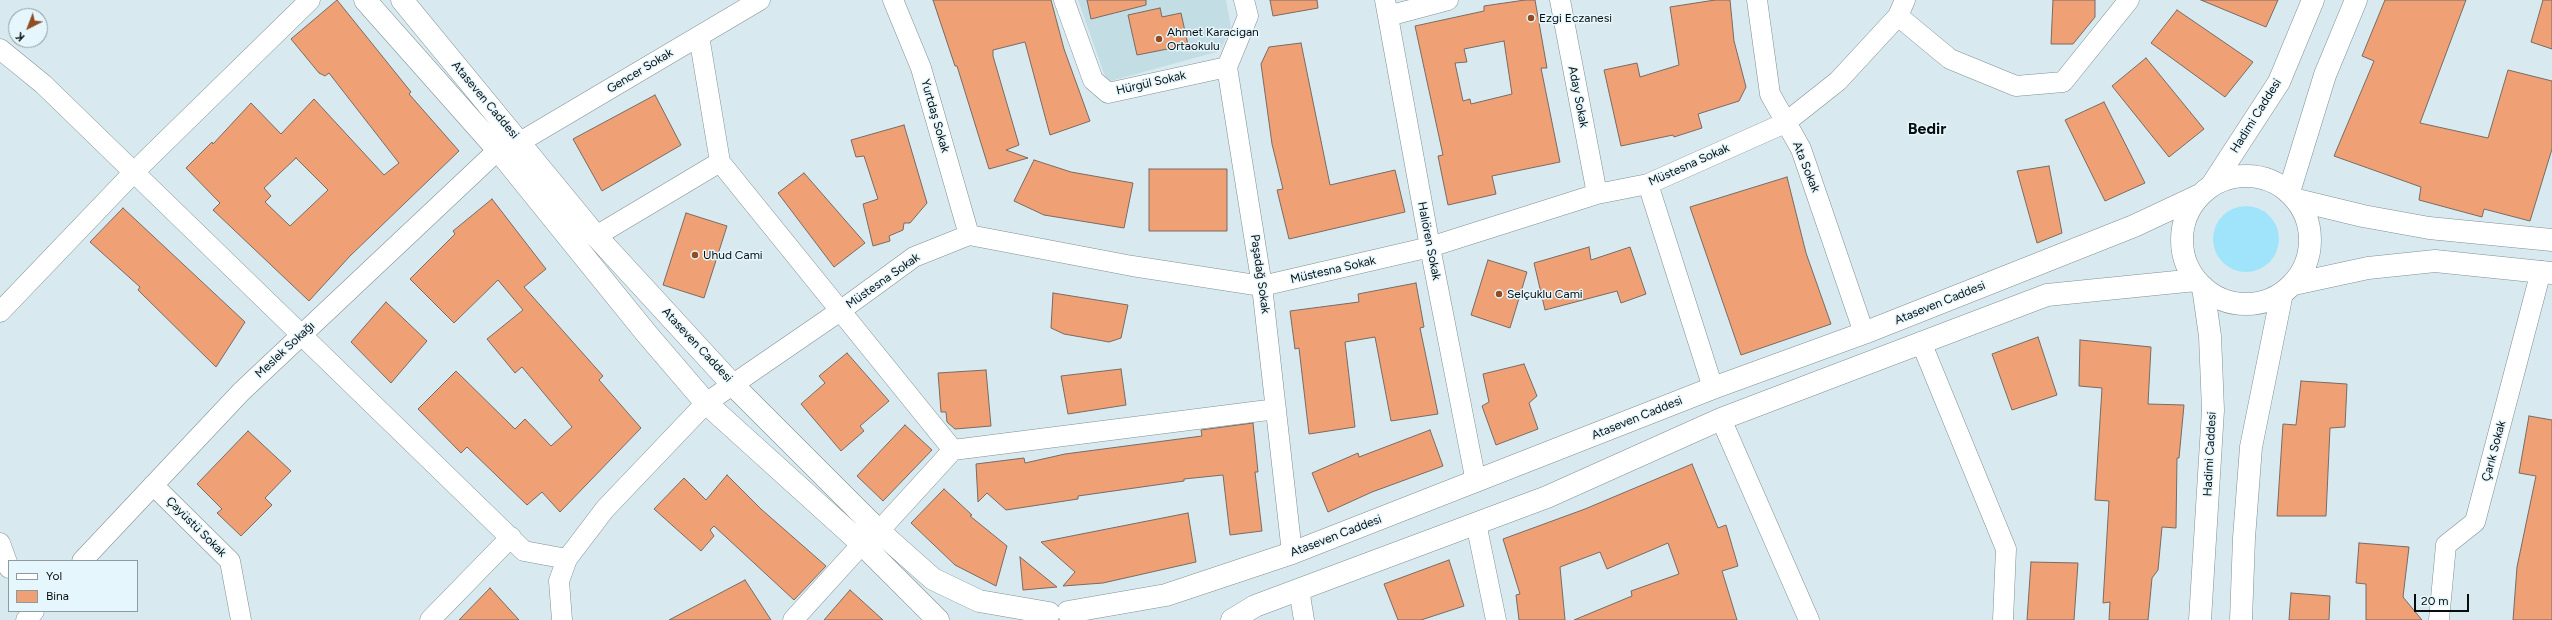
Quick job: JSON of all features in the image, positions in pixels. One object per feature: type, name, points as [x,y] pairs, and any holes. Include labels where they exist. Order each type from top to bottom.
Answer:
[{"type":"main road","name":"Ataseven Caddesi","points":[[365,0],[498,150],[646,333],[706,403],[862,544],[938,620]]},
{"type":"main road","name":"Ataseven Caddesi","points":[[402,0],[596,236],[732,384],[878,530],[933,579],[979,600],[1049,615],[1166,595],[1292,553],[1713,388],[1864,333],[2134,226],[2205,191]]},
{"type":"main road","name":"Hadimi Caddesi","points":[[2205,191],[2279,82],[2313,0]]},
{"type":"main road","points":[[2241,620],[2244,538],[2251,448],[2288,289],[2302,272],[2309,254],[2311,235],[2306,216],[2293,196],[2325,75],[2356,0]]},
{"type":"main road","points":[[2546,272],[2435,261],[2368,268],[2288,289],[2263,302],[2242,304],[2221,299],[2200,284],[2185,258],[2182,247],[2183,229],[2188,212],[2205,191],[2228,178],[2250,175],[2271,180],[2293,196],[2362,216],[2430,228],[2551,236]]},
{"type":"main road","name":"Hadimi Caddesi","points":[[2200,284],[2210,336],[2213,410],[2200,620]]},
{"type":"main road","points":[[1232,620],[1255,606],[1547,497],[1721,419],[2047,295],[2200,284]]},
{"type":"main road","points":[[1049,615],[1091,620]]},
{"type":"street","points":[[0,312],[134,172],[310,0]]},
{"type":"street","name":"Gencer Sokak","points":[[520,142],[760,0]]},
{"type":"street","name":"Yurtdaş Sokak","points":[[893,0],[921,68],[969,236]]},
{"type":"street","name":"Hürgül Sokak","points":[[1064,0],[1092,80],[1108,93],[1227,67]]},
{"type":"street","points":[[1227,67],[1248,16],[1244,0]]},
{"type":"street","points":[[1387,8],[1448,0]]},
{"type":"street","name":"Aday Sokak","points":[[1560,0],[1597,194]]},
{"type":"street","name":"Ata Sokak","points":[[1757,0],[1770,94],[1801,149],[1864,333]]},
{"type":"street","points":[[1902,8],[1950,59],[2016,86],[2063,82],[2129,0]]},
{"type":"street","name":"Halıören Sokak","points":[[1387,8],[1430,247],[1476,482]]},
{"type":"street","name":"Müstesna Sokak","points":[[562,620],[559,581],[567,560],[605,509],[706,403],[840,311],[914,257],[969,236],[1132,266],[1262,286],[1430,247],[1597,194],[1648,184],[1785,122],[1838,81],[1902,8]]},
{"type":"street","points":[[699,36],[720,162],[953,450]]},
{"type":"street","points":[[0,49],[43,84],[524,551],[567,560]]},
{"type":"street","name":"Paşadağ Sokak","points":[[1227,67],[1262,286],[1292,553]]},
{"type":"street","name":"Meslek Sokağı","points":[[83,560],[241,392],[498,150]]},
{"type":"street","points":[[596,236],[720,162]]},
{"type":"street","points":[[1648,184],[1713,388]]},
{"type":"street","name":"Çarık Sokak","points":[[2439,620],[2446,545],[2475,522],[2546,272]]},
{"type":"street","points":[[1921,342],[2006,550],[2003,620]]},
{"type":"street","points":[[878,530],[953,450],[1276,410]]},
{"type":"street","points":[[1721,419],[1809,620]]},
{"type":"street","name":"Çayüstü Sokak","points":[[153,485],[230,561],[241,620]]},
{"type":"street","points":[[1476,523],[1496,620]]},
{"type":"street","points":[[430,620],[511,537]]},
{"type":"street","points":[[0,543],[8,565]]},
{"type":"street","points":[[793,620],[862,544]]},
{"type":"street","points":[[1299,589],[1304,620]]},
{"type":"shaded area","name":"Ahmet Karacigan Ortaokulu","points":[[1078,0],[1226,0],[1231,27],[1220,51],[1107,82]]},
{"type":"shaded area","points":[[2246,206],[2259,209],[2269,216],[2276,226],[2279,239],[2276,252],[2269,262],[2259,269],[2246,272],[2233,269],[2223,262],[2216,252],[2213,239],[2216,226],[2223,216],[2233,209]]},
{"type":"building","points":[[337,0],[411,92],[409,94],[459,151],[350,256],[309,301],[213,210],[220,203],[186,168],[212,142],[213,144],[251,103],[281,134],[314,99],[384,175],[399,163],[329,73],[325,76],[319,73],[291,39]],"holes":[[[296,158],[328,190],[290,226],[265,202],[271,196],[264,188]]]},
{"type":"building","points":[[933,0],[1051,0],[1064,49],[1090,121],[1050,135],[1025,42],[993,50],[993,56],[1019,145],[1006,150],[1028,158],[989,169],[957,66],[955,66]]},
{"type":"building","points":[[1087,0],[1146,0],[1146,5],[1091,19]]},
{"type":"building","points":[[1270,0],[1317,0],[1318,8],[1273,16]]},
{"type":"building","points":[[1535,0],[1547,68],[1541,68],[1560,162],[1492,176],[1496,194],[1448,205],[1438,156],[1443,155],[1415,26],[1484,11],[1484,6]],"holes":[[[1504,41],[1512,94],[1471,104],[1470,99],[1463,101],[1455,63],[1467,62],[1464,49]]]},
{"type":"building","points":[[1715,0],[1730,0],[1734,41],[1746,87],[1739,101],[1698,114],[1702,128],[1674,137],[1673,135],[1621,146],[1604,70],[1637,63],[1640,77],[1679,65],[1670,7]]},
{"type":"building","points":[[2053,0],[2095,0],[2095,17],[2073,44],[2051,44]]},
{"type":"building","points":[[2201,0],[2278,0],[2266,27]]},
{"type":"building","points":[[2385,0],[2466,0],[2420,123],[2488,138],[2508,70],[2552,81],[2552,149],[2530,221],[2484,209],[2482,217],[2419,200],[2421,187],[2334,156],[2374,61],[2362,56]]},
{"type":"building","points":[[2543,0],[2552,0],[2552,49],[2531,42]]},
{"type":"building","points":[[1160,8],[1162,17],[1181,13],[1188,45],[1137,55],[1128,15]]},
{"type":"building","points":[[2177,10],[2253,62],[2225,97],[2151,43]]},
{"type":"building","points":[[1301,43],[1330,185],[1395,170],[1405,212],[1289,239],[1277,190],[1283,189],[1272,144],[1261,64],[1269,47]]},
{"type":"building","points":[[2146,58],[2204,129],[2169,157],[2112,86]]},
{"type":"building","points":[[655,95],[681,145],[602,191],[573,139]]},
{"type":"building","points":[[2104,102],[2145,183],[2105,201],[2065,120]]},
{"type":"building","points":[[904,125],[927,203],[910,223],[904,223],[903,230],[889,236],[890,241],[873,246],[863,204],[878,199],[864,156],[856,157],[851,140]]},
{"type":"building","points":[[1034,160],[1071,172],[1133,183],[1124,228],[1044,215],[1014,201]]},
{"type":"building","points":[[2049,166],[2062,233],[2037,243],[2017,171]]},
{"type":"building","points":[[1149,169],[1227,169],[1227,231],[1149,231]]},
{"type":"building","points":[[804,173],[865,243],[834,267],[778,193]]},
{"type":"building","points":[[1787,177],[1806,253],[1831,324],[1741,355],[1690,207]]},
{"type":"building","points":[[492,199],[546,269],[524,287],[603,376],[599,380],[641,428],[560,512],[542,492],[527,505],[467,447],[461,453],[418,409],[456,371],[515,429],[525,419],[551,446],[572,427],[522,367],[515,373],[487,339],[523,310],[498,280],[454,323],[410,279],[455,234],[453,231]]},
{"type":"building","points":[[123,208],[245,322],[216,367],[138,290],[140,287],[90,242]]},
{"type":"building","name":"Uhud Cami","points":[[686,213],[727,226],[704,298],[663,285]]},
{"type":"building","points":[[1589,247],[1591,260],[1630,247],[1646,294],[1621,303],[1617,291],[1545,310],[1534,263]]},
{"type":"building","name":"Selçuklu Cami","points":[[1488,260],[1527,272],[1510,328],[1471,315]]},
{"type":"building","points":[[1416,283],[1424,327],[1420,328],[1438,414],[1391,421],[1375,337],[1345,342],[1355,427],[1309,434],[1299,348],[1295,349],[1290,311],[1359,302],[1358,294]]},
{"type":"building","points":[[1053,293],[1128,305],[1121,338],[1109,342],[1064,334],[1051,328]]},
{"type":"building","points":[[386,302],[427,341],[391,383],[351,342]]},
{"type":"building","points":[[2038,337],[2057,395],[2012,410],[1992,354]]},
{"type":"building","points":[[2080,340],[2151,347],[2148,404],[2184,405],[2179,458],[2177,458],[2176,528],[2162,527],[2158,570],[2152,578],[2148,620],[2109,620],[2110,602],[2103,603],[2109,501],[2095,500],[2102,388],[2079,386]]},
{"type":"building","points":[[847,353],[889,401],[860,426],[864,431],[841,451],[801,404],[825,383],[819,376]]},
{"type":"building","points":[[1524,364],[1537,396],[1529,403],[1538,429],[1496,445],[1482,406],[1489,402],[1483,374]]},
{"type":"building","points":[[1121,369],[1126,405],[1068,414],[1061,376]]},
{"type":"building","points":[[986,370],[991,426],[955,429],[947,422],[946,412],[941,412],[938,373]]},
{"type":"building","points":[[2301,381],[2347,384],[2345,427],[2330,428],[2326,516],[2277,516],[2283,424],[2296,425]]},
{"type":"building","points":[[2529,416],[2552,420],[2552,620],[2513,620],[2517,567],[2536,476],[2519,473]]},
{"type":"building","points":[[1253,423],[1258,472],[1255,472],[1262,531],[1230,535],[1223,475],[1184,479],[1184,481],[1078,496],[1078,499],[1006,510],[987,493],[978,502],[976,464],[1024,458],[1025,463],[1065,454],[1202,436],[1201,430]]},
{"type":"building","points":[[905,425],[932,450],[883,501],[857,476]]},
{"type":"building","points":[[1430,430],[1443,466],[1372,492],[1328,512],[1312,473],[1358,453],[1359,457]]},
{"type":"building","points":[[248,431],[291,471],[265,498],[272,505],[241,536],[217,513],[222,509],[197,484]]},
{"type":"building","points":[[1692,464],[1718,528],[1726,525],[1738,566],[1722,571],[1737,620],[1574,620],[1632,596],[1631,591],[1679,574],[1668,543],[1607,569],[1600,552],[1560,567],[1565,620],[1519,620],[1516,595],[1520,594],[1503,539],[1585,509]]},
{"type":"building","points":[[727,475],[761,509],[826,566],[794,600],[714,526],[710,530],[714,536],[701,551],[654,509],[684,478],[706,500]]},
{"type":"building","points":[[944,489],[972,515],[970,516],[1007,546],[996,586],[955,565],[911,523]]},
{"type":"building","points":[[1188,513],[1196,562],[1103,583],[1063,586],[1075,572],[1041,542]]},
{"type":"building","points":[[2359,543],[2409,547],[2403,597],[2422,620],[2366,620],[2366,584],[2356,583]]},
{"type":"building","points":[[1020,557],[1057,587],[1023,590]]},
{"type":"building","points":[[1449,560],[1464,606],[1421,620],[1398,620],[1384,584]]},
{"type":"building","points":[[2031,562],[2078,563],[2074,620],[2027,620]]},
{"type":"building","points":[[745,580],[771,620],[669,620]]},
{"type":"building","points":[[490,588],[519,620],[459,620]]},
{"type":"building","points":[[850,590],[883,620],[824,620]]},
{"type":"building","points":[[2291,593],[2330,596],[2329,620],[2289,620]]},
{"type":"place","name":"Ezgi Eczanesi","points":[[1531,18]]},
{"type":"place","name":"Ahmet Karacigan Ortaokulu","points":[[1159,39]]},
{"type":"place","name":"Uhud Cami","points":[[695,255]]},
{"type":"place","name":"Selçuklu Cami","points":[[1499,294]]},
{"type":"district","name":"Bedir","points":[[1927,129]]}]
